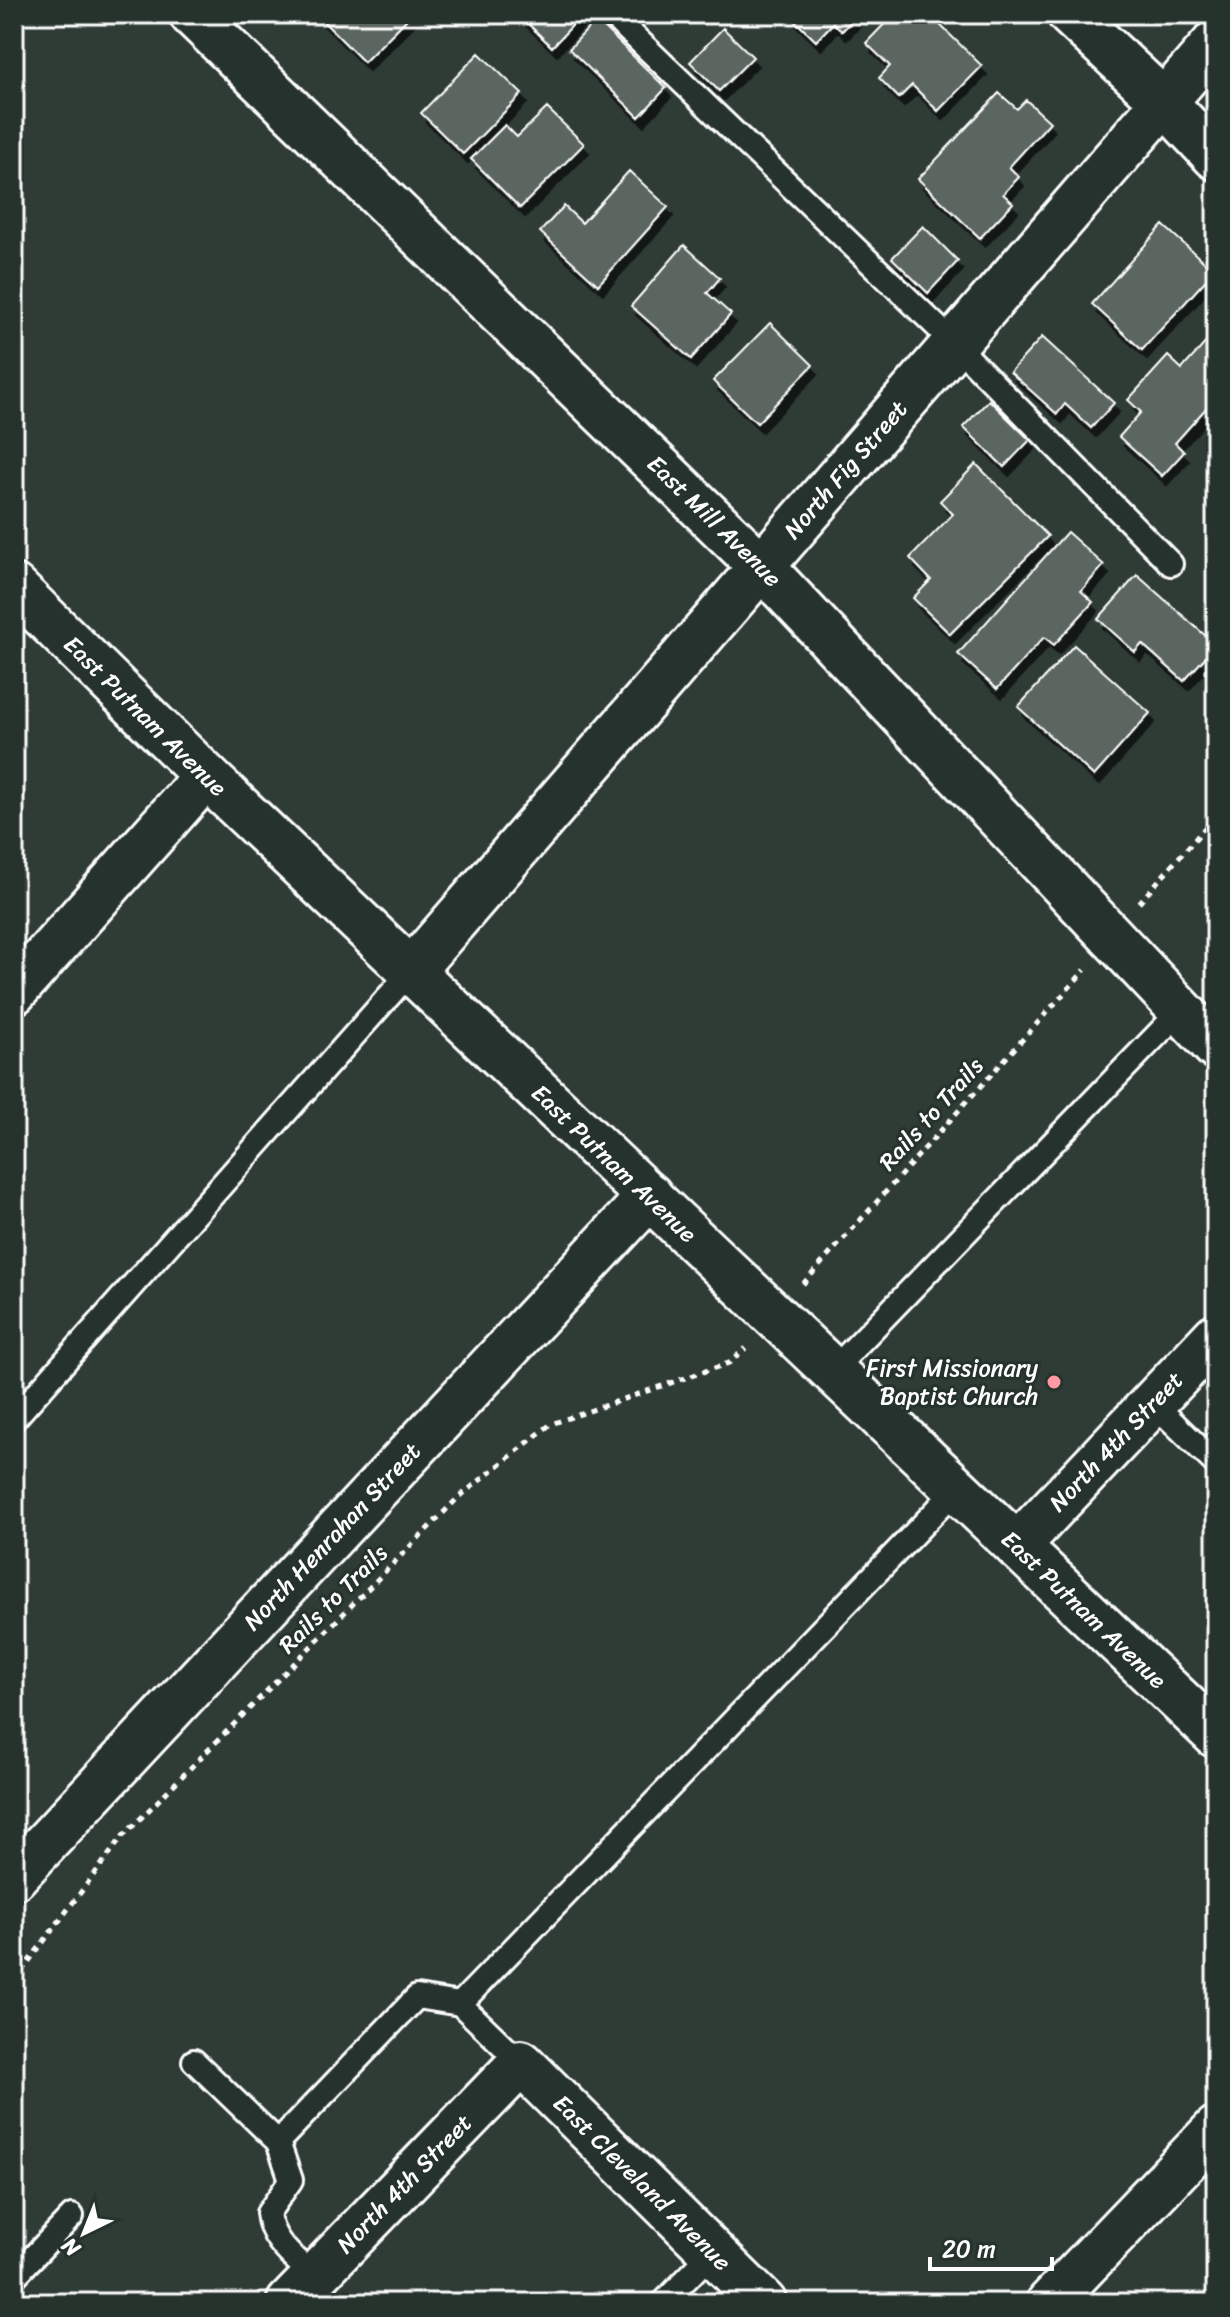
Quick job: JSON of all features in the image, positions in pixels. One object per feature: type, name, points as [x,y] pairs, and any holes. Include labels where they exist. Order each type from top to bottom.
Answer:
[{"type":"street","name":"East Mill Avenue","points":[[192,14],[761,566],[1216,1047]]},
{"type":"street","points":[[1070,14],[1164,102],[1216,157]]},
{"type":"street","name":"North Fig Street","points":[[412,970],[1216,42]]},
{"type":"street","name":"East Putnam Avenue","points":[[14,587],[206,776],[1215,1732]]},
{"type":"street","points":[[14,992],[206,776]]},
{"type":"street","name":"North Henrahan Street","points":[[14,1877],[650,1196]]},
{"type":"street","name":"North 4th Street","points":[[1017,1546],[1216,1336]]},
{"type":"street","name":"North 4th Street","points":[[302,2290],[521,2063]]},
{"type":"street","name":"East Cleveland Avenue","points":[[521,2063],[764,2303]]},
{"type":"street","points":[[1049,2303],[1216,2129]]},
{"type":"lane","points":[[611,14],[954,343],[1171,564]]},
{"type":"lane","points":[[14,1419],[412,970]]},
{"type":"lane","points":[[833,1370],[1181,1010]]},
{"type":"lane","points":[[1153,1403],[1216,1464]]},
{"type":"lane","points":[[460,2004],[957,1489]]},
{"type":"lane","points":[[278,2142],[417,1997],[460,2004],[521,2063]]},
{"type":"lane","points":[[194,2061],[278,2142],[291,2180],[268,2213],[270,2228],[302,2290]]},
{"type":"lane","points":[[14,2277],[72,2216]]},
{"type":"lane","points":[[663,2303],[713,2252]]},
{"type":"path","points":[[1135,908],[1216,815]]},
{"type":"path","name":"Rails to Trails","points":[[807,1279],[1083,973]]},
{"type":"path","name":"Rails to Trails","points":[[14,1981],[123,1836],[459,1497],[551,1424],[729,1363],[752,1343]]},
{"type":"building","points":[[316,14],[412,14],[364,62]]},
{"type":"building","points":[[518,14],[583,14],[552,47]]},
{"type":"building","points":[[788,14],[858,14],[842,31],[833,23],[816,41]]},
{"type":"building","points":[[894,14],[929,14],[982,66],[938,111],[912,85],[899,98],[879,78],[890,66],[866,43]]},
{"type":"building","points":[[596,20],[666,88],[639,117],[569,49]]},
{"type":"building","points":[[723,28],[753,57],[719,91],[690,62]]},
{"type":"building","points":[[479,53],[522,94],[463,154],[421,113]]},
{"type":"building","points":[[999,93],[1017,109],[1026,100],[1050,122],[1009,167],[1019,177],[1003,194],[1013,203],[980,238],[918,179]]},
{"type":"building","points":[[547,108],[584,144],[520,208],[471,159],[505,125],[517,137]]},
{"type":"building","points":[[629,171],[668,207],[598,285],[540,232],[564,206],[582,223]]},
{"type":"building","points":[[1163,225],[1214,271],[1142,350],[1092,304]]},
{"type":"building","points":[[923,226],[958,261],[928,293],[892,258]]},
{"type":"building","points":[[684,245],[720,278],[707,293],[731,314],[691,359],[631,306]]},
{"type":"building","points":[[770,323],[813,365],[757,423],[713,381]]},
{"type":"building","points":[[1216,331],[1216,397],[1175,443],[1184,452],[1162,476],[1119,437],[1141,412],[1128,400],[1168,356],[1182,369]]},
{"type":"building","points":[[1042,337],[1114,403],[1091,428],[1065,404],[1057,414],[1010,372]]},
{"type":"building","points":[[989,400],[1030,440],[1004,467],[963,427]]},
{"type":"building","points":[[976,464],[1048,536],[950,634],[913,598],[931,580],[910,558],[953,514],[940,501]]},
{"type":"building","points":[[1067,532],[1104,565],[1081,591],[1093,602],[1054,645],[1044,637],[997,689],[958,654]]},
{"type":"building","points":[[1137,575],[1216,645],[1184,681],[1142,644],[1135,652],[1098,619]]},
{"type":"building","points":[[1074,645],[1150,713],[1094,776],[1018,707]]},
{"type":"place","name":"First Missionary Baptist Church","points":[[1054,1382]]}]
